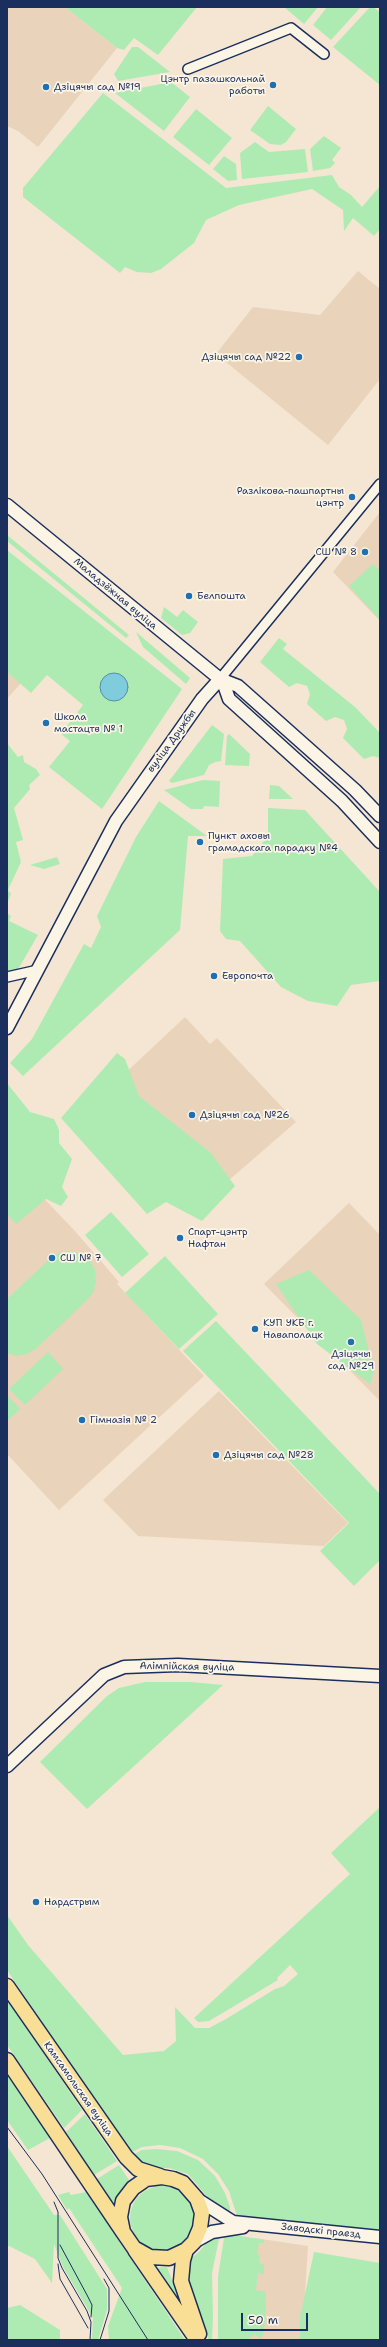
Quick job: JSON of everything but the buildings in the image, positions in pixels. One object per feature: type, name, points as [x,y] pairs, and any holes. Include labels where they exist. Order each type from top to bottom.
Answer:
[{"type":"main road","name":"Камсамольская вуліца","points":[[7,1986],[126,2157],[138,2169],[162,2177]]},
{"type":"main road","points":[[7,2060],[197,2340]]},
{"type":"main road","points":[[123,2232],[120,2217],[123,2201],[133,2188],[146,2179],[162,2177],[183,2183],[197,2199],[202,2213],[200,2228],[183,2260],[181,2281],[201,2340]]},
{"type":"main road","points":[[134,2248],[150,2257],[169,2258],[190,2246]]},
{"type":"street","points":[[188,69],[291,28],[324,54]]},
{"type":"street","name":"вуліца Дружбы","points":[[7,1027],[116,821],[202,699],[221,681],[380,484]]},
{"type":"street","name":"Маладзёжная вуліца","points":[[7,505],[221,681],[238,686],[350,785],[380,816]]},
{"type":"street","name":"Маладзёжная вуліца","points":[[221,681],[229,699],[342,801],[380,842]]},
{"type":"street","points":[[7,977],[38,970]]},
{"type":"street","name":"Алімпійская вуліца","points":[[7,1766],[104,1676],[124,1667],[139,1665],[178,1665],[380,1676]]},
{"type":"street","points":[[197,2199],[233,2222],[262,2225]]},
{"type":"street","points":[[190,2246],[212,2232],[223,2229],[262,2225]]},
{"type":"street","name":"Заводскі праезд","points":[[262,2225],[380,2237]]},
{"type":"shaded area","name":"Дзіцячы сад №19","points":[[7,7],[65,7],[117,48],[38,147],[18,131],[7,126]]},
{"type":"shaded area","name":"Дзіцячы сад №22","points":[[358,271],[380,289],[380,379],[328,445],[216,354],[253,307],[320,315]]},
{"type":"shaded area","name":"СШ № 8","points":[[380,512],[380,621],[333,572]]},
{"type":"shaded area","points":[[7,672],[21,683],[7,699]]},
{"type":"shaded area","name":"Дзіцячы сад №26","points":[[185,1017],[210,1044],[217,1038],[296,1122],[191,1213],[88,1108]]},
{"type":"shaded area","name":"Гімназія № 2","points":[[7,1160],[74,1230],[119,1282],[117,1284],[204,1376],[59,1510],[7,1454]]},
{"type":"shaded area","name":"Дзіцячы сад №29","points":[[349,1203],[380,1235],[380,1401],[264,1284]]},
{"type":"shaded area","name":"Дзіцячы сад №28","points":[[219,1391],[348,1523],[324,1546],[138,1536],[103,1500]]},
{"type":"shaded area","points":[[255,2238],[308,2246],[302,2340],[242,2340]]},
{"type":"green space","points":[[65,7],[197,7],[158,55],[134,38],[124,50],[117,48]]},
{"type":"green space","points":[[284,7],[318,7],[304,24]]},
{"type":"green space","points":[[327,7],[361,7],[331,40],[313,25]]},
{"type":"green space","points":[[370,7],[373,7],[380,12],[380,85],[333,47]]},
{"type":"green space","points":[[132,47],[138,47],[170,72],[118,81],[114,74]]},
{"type":"green space","points":[[171,82],[190,97],[164,131],[115,93]]},
{"type":"green space","points":[[103,93],[226,188],[332,175],[339,187],[351,195],[362,207],[380,186],[380,229],[374,236],[353,218],[344,231],[343,210],[312,189],[239,205],[206,220],[194,243],[161,269],[151,273],[137,272],[125,267],[120,273],[23,197],[23,188]]},
{"type":"green space","points":[[268,106],[296,129],[286,142],[281,145],[270,144],[250,130]]},
{"type":"green space","points":[[196,109],[232,138],[209,165],[173,137]]},
{"type":"green space","points":[[324,136],[341,148],[332,160],[335,163],[330,168],[313,171],[310,149]]},
{"type":"green space","points":[[255,142],[269,152],[305,149],[308,172],[242,179],[240,153]]},
{"type":"green space","points":[[224,156],[236,164],[237,180],[228,181],[213,169]]},
{"type":"green space","points":[[7,535],[129,635],[126,638],[7,541]]},
{"type":"green space","points":[[7,550],[182,689],[102,809],[49,767],[70,741],[61,734],[83,705],[47,675],[31,693],[7,672]]},
{"type":"green space","points":[[373,564],[380,571],[380,620],[349,586]]},
{"type":"green space","points":[[164,607],[177,617],[183,610],[198,622],[190,633],[182,635],[161,618]]},
{"type":"green space","points":[[136,632],[190,678],[186,684],[143,647]]},
{"type":"green space","points":[[279,638],[287,644],[283,649],[355,707],[380,733],[380,758],[373,756],[364,759],[343,738],[347,729],[344,720],[335,717],[326,721],[307,704],[310,694],[307,686],[297,683],[289,687],[260,662]]},
{"type":"green space","points":[[212,725],[224,734],[221,761],[209,765],[204,775],[172,783],[169,781]]},
{"type":"green space","points":[[229,734],[250,754],[249,766],[225,765],[227,736]]},
{"type":"green space","points":[[7,743],[18,757],[23,755],[24,762],[36,769],[40,775],[29,785],[30,789],[14,808],[23,840],[16,842],[21,862],[8,890],[11,894],[7,904]]},
{"type":"green space","points":[[203,780],[220,781],[219,807],[204,806],[203,809],[191,809],[164,790]]},
{"type":"green space","points":[[270,785],[279,786],[293,799],[269,799]]},
{"type":"green space","points":[[159,801],[207,836],[188,836],[180,930],[23,1076],[10,1063],[32,1039],[84,944],[91,948],[101,927],[97,916],[136,837]]},
{"type":"green space","points":[[268,808],[305,810],[380,892],[380,981],[351,985],[337,1006],[308,1001],[281,987],[240,941],[226,939],[220,931],[223,859],[252,856],[268,836]]},
{"type":"green space","points":[[57,857],[60,864],[44,869],[30,865]]},
{"type":"green space","points":[[7,913],[11,916],[9,921],[38,935],[17,971],[7,972]]},
{"type":"green space","points":[[117,1053],[125,1059],[139,1096],[211,1153],[235,1186],[202,1221],[166,1202],[147,1214],[61,1118]]},
{"type":"green space","points":[[7,1083],[30,1112],[54,1119],[59,1130],[59,1143],[72,1159],[62,1187],[68,1197],[61,1206],[46,1199],[16,1224],[7,1214]]},
{"type":"green space","points":[[111,1212],[149,1254],[122,1277],[85,1235]]},
{"type":"green space","points":[[69,1251],[80,1254],[89,1260],[95,1269],[96,1280],[94,1291],[88,1299],[36,1349],[27,1354],[16,1356],[7,1353],[7,1299],[50,1259],[59,1253]]},
{"type":"green space","points":[[165,1256],[218,1314],[179,1349],[125,1293]]},
{"type":"green space","points":[[309,1270],[361,1320],[374,1371],[370,1384],[317,1344],[276,1284]]},
{"type":"green space","points":[[216,1321],[380,1494],[380,1560],[354,1586],[320,1551],[349,1523],[183,1351]]},
{"type":"green space","points":[[48,1352],[63,1369],[25,1405],[9,1389]]},
{"type":"green space","points":[[7,1395],[20,1409],[7,1421]]},
{"type":"green space","points":[[145,1682],[191,1682],[223,1685],[87,1809],[40,1762],[107,1696],[119,1688]]},
{"type":"green space","points":[[380,1807],[380,2230],[237,2216],[229,2191],[218,2174],[203,2159],[180,2148],[160,2145],[142,2147],[130,2153],[7,1970],[7,1915],[28,1945],[123,2055],[164,2051],[176,2041],[175,2007],[195,2028],[209,2028],[275,1989],[284,1986],[298,1974],[290,1965],[277,1978],[278,1980],[209,2021],[198,2022],[194,2018],[350,1874],[331,1853]]},
{"type":"green space","points":[[7,1999],[82,2110],[64,2128],[7,2045]]},
{"type":"green space","points":[[7,2075],[50,2138],[28,2150],[7,2120]]},
{"type":"green space","points":[[85,2114],[117,2161],[94,2175],[66,2132]]},
{"type":"green space","points":[[7,2146],[54,2215],[60,2215],[107,2289],[107,2310],[98,2340],[92,2340],[93,2318],[63,2267],[54,2244],[52,2283],[35,2259],[7,2245]]},
{"type":"green space","points":[[156,2149],[177,2151],[198,2160],[215,2176],[225,2193],[230,2207],[230,2215],[214,2205],[188,2174],[169,2168],[152,2168],[143,2164],[133,2155],[142,2150]]},
{"type":"green space","points":[[119,2165],[129,2180],[113,2203],[97,2179]]},
{"type":"green space","points":[[162,2186],[174,2189],[185,2195],[191,2206],[194,2218],[191,2230],[185,2241],[174,2247],[162,2250],[150,2247],[139,2241],[133,2230],[130,2218],[133,2206],[139,2195],[150,2189]]},
{"type":"green space","points":[[69,2192],[71,2195],[86,2192],[185,2340],[109,2340],[108,2326],[122,2288],[69,2208],[67,2210],[58,2195]]},
{"type":"green space","points":[[220,2234],[212,2273],[212,2340],[209,2340],[184,2278],[190,2259],[199,2252],[210,2238]]},
{"type":"green space","points":[[235,2235],[264,2240],[264,2243],[259,2243],[257,2255],[260,2255],[259,2263],[264,2264],[264,2274],[258,2273],[256,2290],[266,2292],[265,2321],[263,2335],[260,2339],[255,2334],[247,2340],[218,2340],[218,2276],[224,2238]]},
{"type":"green space","points":[[314,2252],[380,2263],[380,2340],[300,2340],[300,2317]]},
{"type":"green space","points":[[167,2267],[187,2320],[151,2268]]},
{"type":"green space","points":[[20,2305],[60,2330],[60,2340],[7,2340],[7,2308]]},
{"type":"water","points":[[114,673],[124,677],[128,687],[124,697],[114,701],[104,697],[100,687],[104,677]]},
{"type":"tram line","points":[[7,2127],[42,2174],[148,2340]]},
{"type":"tram line","points":[[54,2202],[58,2212],[58,2258],[62,2268],[87,2311],[91,2322],[90,2340]]},
{"type":"tram line","points":[[60,2245],[92,2305],[91,2317]]},
{"type":"tram line","points":[[58,2264],[60,2279],[88,2328]]},
{"type":"tram line","points":[[100,2340],[109,2311],[109,2288],[104,2279]]},
{"type":"place","name":"Цэнтр пазашкольнай работы","points":[[273,85]]},
{"type":"place","name":"Дзіцячы сад №19","points":[[46,87]]},
{"type":"place","name":"Дзіцячы сад №22","points":[[299,357]]},
{"type":"place","name":"Разлікова-пашпартны цэнтр","points":[[352,497]]},
{"type":"place","name":"СШ № 8","points":[[365,552]]},
{"type":"place","name":"Белпошта","points":[[189,596]]},
{"type":"place","name":"Школа мастацтв № 1","points":[[46,723]]},
{"type":"place","name":"Пункт аховы грамадскага парадку №4","points":[[200,842]]},
{"type":"place","name":"Европочта","points":[[214,976]]},
{"type":"place","name":"Дзіцячы сад №26","points":[[192,1115]]},
{"type":"place","name":"Спарт-цэнтр Нафтан","points":[[180,1238]]},
{"type":"place","name":"СШ № 7","points":[[52,1258]]},
{"type":"place","name":"КУП УКБ г. Наваполацк","points":[[255,1329]]},
{"type":"place","name":"Дзіцячы сад №29","points":[[351,1342]]},
{"type":"place","name":"Гімназія № 2","points":[[82,1420]]},
{"type":"place","name":"Дзіцячы сад №28","points":[[216,1455]]},
{"type":"place","name":"Нардстрым","points":[[36,1902]]}]
